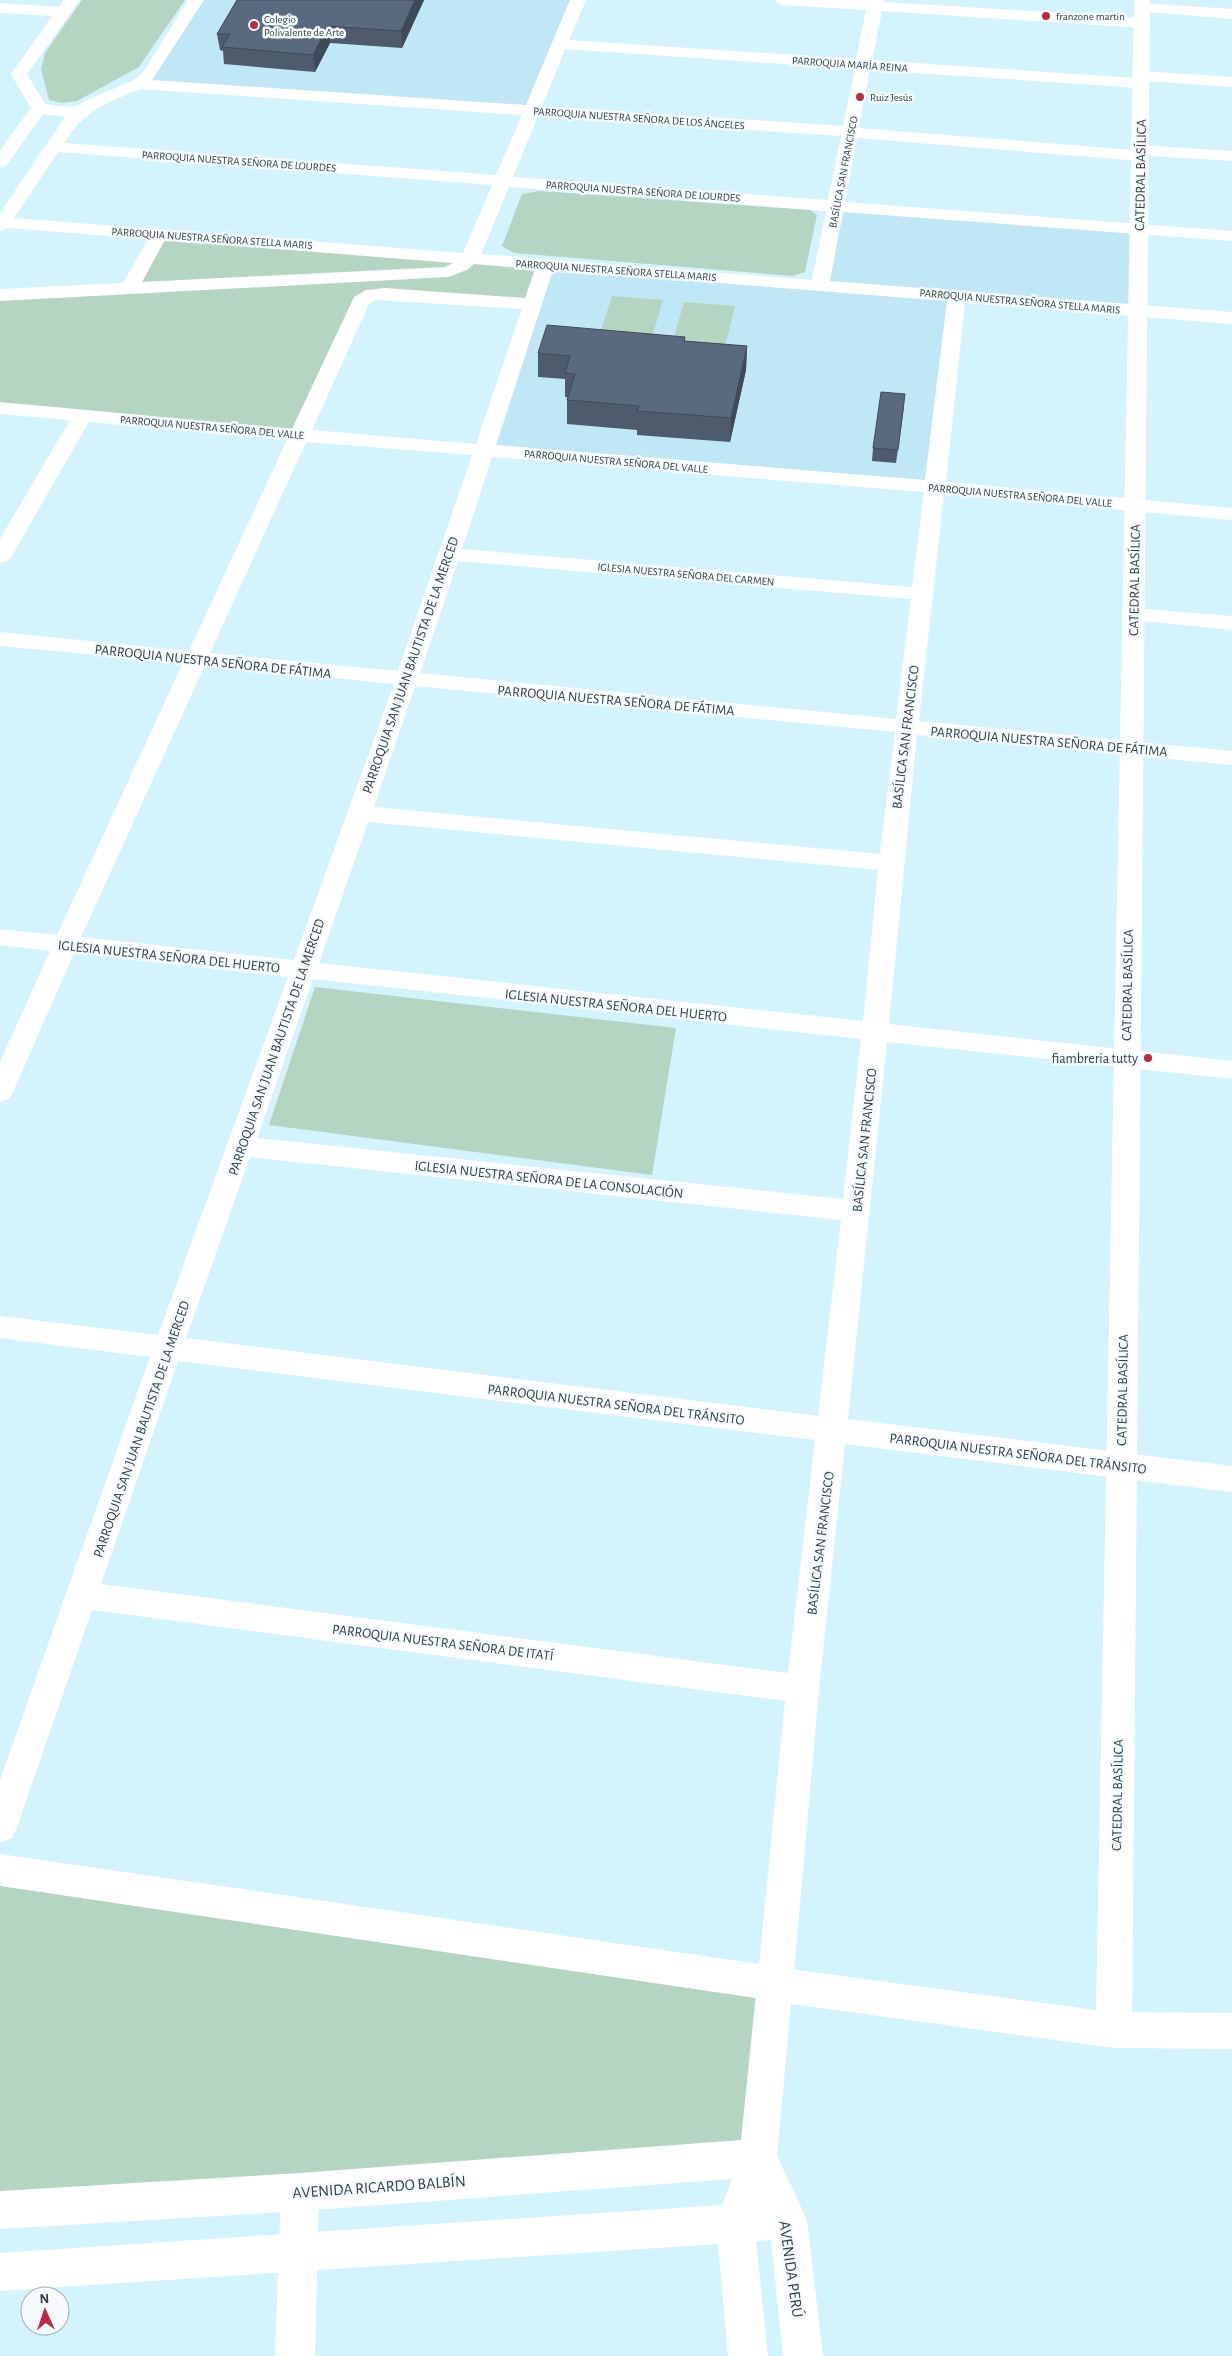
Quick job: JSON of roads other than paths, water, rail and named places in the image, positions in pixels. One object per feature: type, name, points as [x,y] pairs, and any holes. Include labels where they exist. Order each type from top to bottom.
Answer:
[{"type":"street","points":[[1,223],[70,121],[81,110],[138,84],[150,74],[196,0]]},
{"type":"street","points":[[0,295],[448,272],[461,266],[470,258],[578,0]]},
{"type":"street","points":[[782,0],[1232,14]]},
{"type":"street","name":"BASÍLICA SAN FRANCISCO","points":[[820,285],[876,3]]},
{"type":"street","points":[[67,6],[23,66],[20,74],[22,82],[39,108],[50,112],[81,110]]},
{"type":"street","points":[[0,8],[67,6]]},
{"type":"street","name":"CATEDRAL BASÍLICA","points":[[1114,2030],[1130,749],[1135,506],[1136,310],[1140,229],[1142,10]]},
{"type":"street","name":"PARROQUIA MARÍA REINA","points":[[561,44],[864,65],[1141,80],[1232,82]]},
{"type":"street","points":[[0,73],[20,74]]},
{"type":"street","name":"PARROQUIA NUESTRA SEÑORA DE LOS ÁNGELES","points":[[138,84],[1140,153],[1232,156]]},
{"type":"street","points":[[0,162],[5,146],[39,108]]},
{"type":"street","name":"PARROQUIA NUESTRA SEÑORA DE LOURDES","points":[[53,147],[836,204],[1232,236]]},
{"type":"street","name":"PARROQUIA NUESTRA SEÑORA STELLA MARIS","points":[[1,223],[1232,318]]},
{"type":"street","points":[[129,289],[160,234]]},
{"type":"street","name":"PARROQUIA SAN JUAN BAUTISTA DE LA MERCED","points":[[0,1827],[406,680],[450,554],[546,264]]},
{"type":"street","points":[[0,1092],[65,944],[298,435],[364,297],[385,294],[533,304]]},
{"type":"street","name":"BASÍLICA SAN FRANCISCO","points":[[735,2223],[758,2158],[803,1689],[833,1432],[891,862],[958,296]]},
{"type":"street","name":"PARROQUIA NUESTRA SEÑORA DEL VALLE","points":[[0,408],[1232,514]]},
{"type":"street","points":[[0,557],[83,415]]},
{"type":"street","name":"IGLESIA NUESTRA SEÑORA DEL CARMEN","points":[[450,554],[922,594]]},
{"type":"street","points":[[1133,614],[1232,623]]},
{"type":"street","name":"PARROQUIA NUESTRA SEÑORA DE FÁTIMA","points":[[0,639],[406,680],[1232,758]]},
{"type":"street","points":[[358,813],[891,862]]},
{"type":"street","name":"IGLESIA NUESTRA SEÑORA DEL HUERTO","points":[[0,937],[875,1033],[1232,1070]]},
{"type":"street","name":"IGLESIA NUESTRA SEÑORA DE LA CONSOLACIÓN","points":[[242,1146],[856,1211]]},
{"type":"street","name":"PARROQUIA NUESTRA SEÑORA DEL TRÁNSITO","points":[[0,1327],[833,1432],[1122,1465],[1232,1480]]},
{"type":"street","name":"PARROQUIA NUESTRA SEÑORA DE ITATÍ","points":[[83,1595],[803,1689]]},
{"type":"street","points":[[0,1870],[775,1984],[1114,2030],[1232,2031]]},
{"type":"street","name":"AVENIDA RICARDO BALBÍN","points":[[0,2210],[300,2192],[758,2158]]},
{"type":"street","name":"AVENIDA PERÚ","points":[[758,2158],[788,2220],[803,2356]]},
{"type":"street","points":[[295,2356],[300,2192]]},
{"type":"street","points":[[0,2272],[788,2220]]},
{"type":"street","points":[[735,2223],[748,2356]]},
{"type":"place","name":"franzone martin","points":[[1046,16]]},
{"type":"place","name":"Colegio Polivalente de Arte","points":[[254,25]]},
{"type":"place","name":"Ruiz Jesús","points":[[860,97]]},
{"type":"place","name":"fiambreria tutty","points":[[1148,1058]]}]
